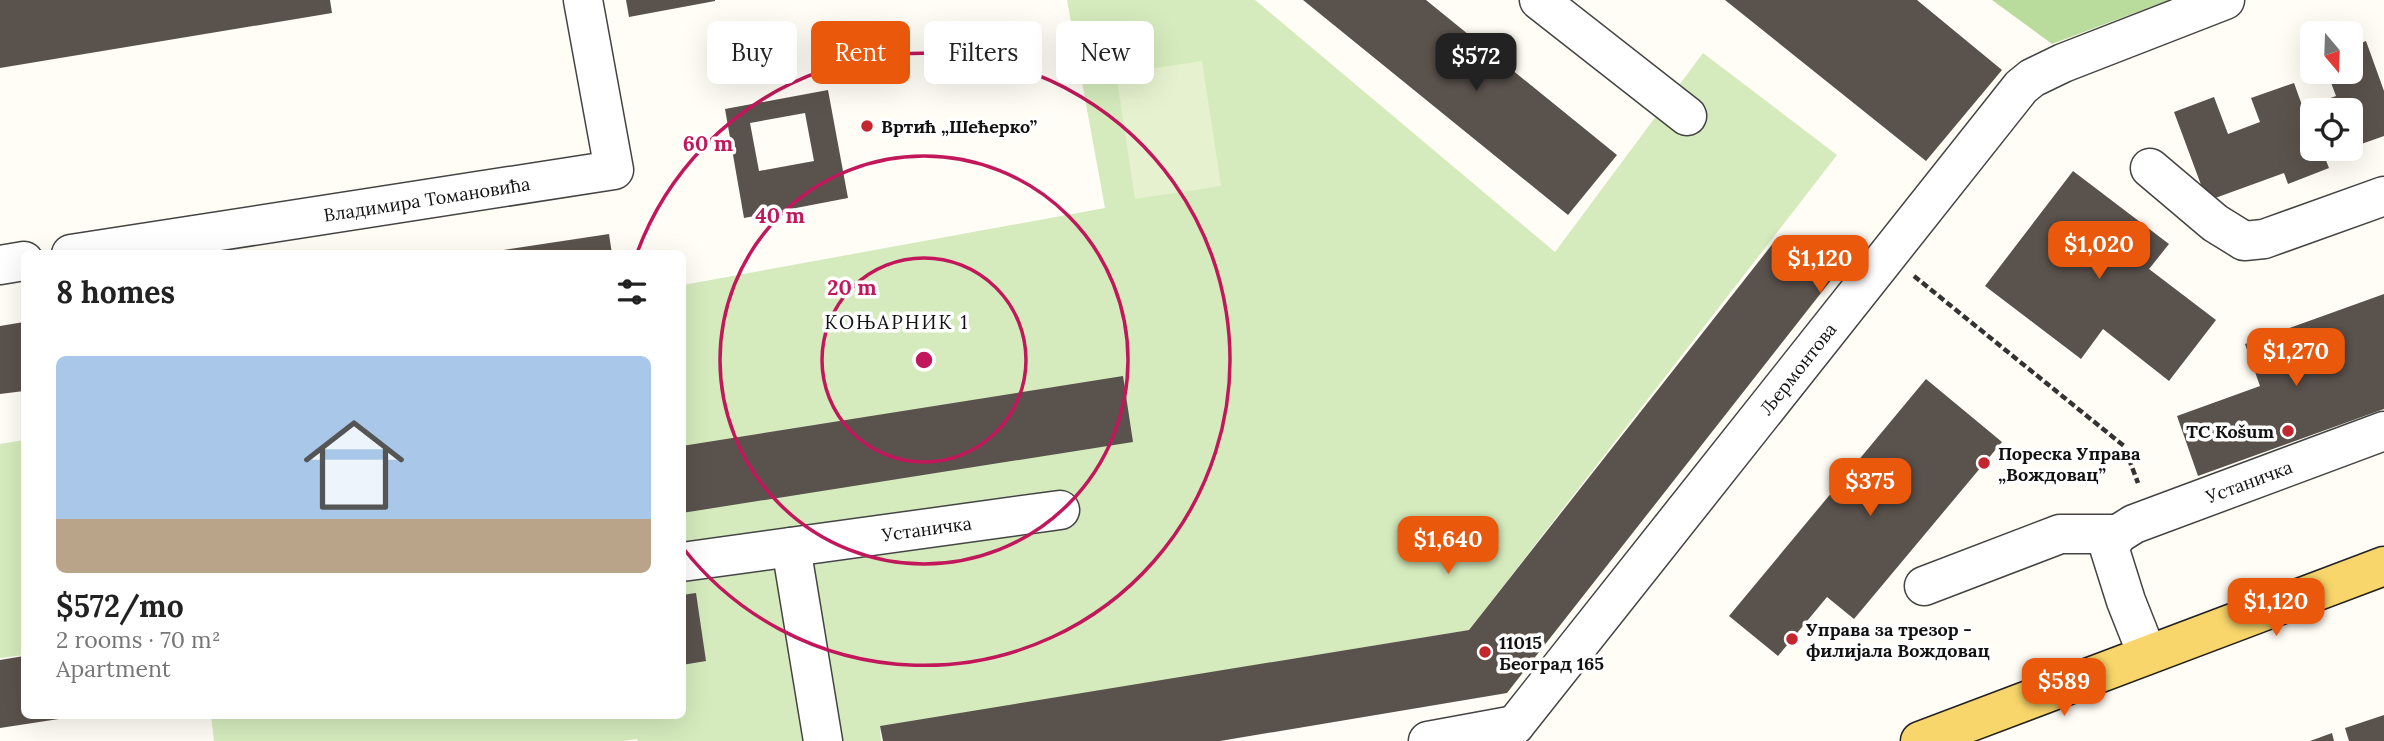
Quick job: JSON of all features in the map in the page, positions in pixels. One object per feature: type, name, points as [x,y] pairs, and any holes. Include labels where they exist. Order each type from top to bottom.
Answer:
[{"type":"main road","points":[[1920,741],[2384,566]]},
{"type":"street","name":"Владимира Томановића","points":[[97,250],[614,170],[583,0]]},
{"type":"street","points":[[1539,0],[1687,116]]},
{"type":"street","name":"Љермонтова","points":[[1516,733],[2021,87],[2032,78],[2063,63],[2225,0]]},
{"type":"street","points":[[2150,168],[2215,223],[2244,241],[2264,239],[2384,195]]},
{"type":"street","points":[[0,265],[21,262]]},
{"type":"street","name":"Устаничка","points":[[1924,586],[2060,534],[2118,534],[2134,524],[2384,431]]},
{"type":"street","name":"Устаничка","points":[[686,561],[1060,510]]},
{"type":"street","points":[[2118,534],[2109,547],[2147,654]]},
{"type":"street","points":[[791,547],[823,741]]},
{"type":"street","points":[[1428,741],[1516,733]]},
{"type":"path","points":[[1889,256],[2124,446]]},
{"type":"green space","points":[[1067,0],[1255,0],[1555,252],[1703,53],[1837,155],[1469,630],[880,727],[881,741],[214,741],[211,719],[686,719],[686,284],[1105,208],[1082,84],[1154,84],[1154,21],[1071,21]]},
{"type":"green space","points":[[1992,0],[2169,0],[2052,44]]},
{"type":"green space","points":[[1202,61],[1221,186],[1135,199],[1118,84],[1154,84],[1154,68]]},
{"type":"green space","points":[[21,440],[21,655],[0,658],[0,444]]},
{"type":"building","points":[[0,0],[330,0],[332,13],[0,68]]},
{"type":"building","points":[[626,0],[715,0],[715,1],[629,17]]},
{"type":"building","points":[[1303,0],[1426,0],[1617,155],[1568,215]]},
{"type":"building","points":[[1725,0],[1917,0],[2002,70],[1926,161]]},
{"type":"building","points":[[2366,41],[2384,91],[2384,136],[2363,143],[2363,98],[2330,98],[2336,96],[2332,84],[2363,84],[2363,42]]},
{"type":"building","points":[[2294,83],[2300,100],[2300,161],[2326,161],[2329,168],[2288,184],[2284,173],[2207,201],[2174,112],[2214,97],[2228,134],[2260,122],[2251,98]]},
{"type":"building","points":[[828,90],[848,198],[744,218],[725,109]],"holes":[[[805,113],[814,161],[759,171],[750,123]]]},
{"type":"building","points":[[2073,171],[2169,244],[2149,269],[2216,320],[2169,381],[2103,329],[2081,359],[1985,286]]},
{"type":"building","points":[[609,234],[611,250],[503,250]]},
{"type":"building","points":[[1778,237],[1832,279],[1507,693],[1220,741],[883,741],[880,726],[1469,630]]},
{"type":"building","points":[[2384,294],[2384,409],[2198,476],[2177,416],[2260,386],[2245,344]]},
{"type":"building","points":[[21,322],[21,391],[0,394],[0,326]]},
{"type":"building","points":[[1123,376],[1133,442],[686,512],[686,445]]},
{"type":"building","points":[[1926,379],[2002,442],[1854,619],[1827,597],[1778,656],[1729,616]]},
{"type":"building","points":[[696,593],[706,661],[686,664],[686,594]]},
{"type":"building","points":[[21,656],[21,719],[59,719],[0,728],[0,660]]},
{"type":"building","points":[[2384,715],[2384,741],[2349,741],[2345,728]]},
{"type":"building","points":[[2332,733],[2334,741],[2310,741]]},
{"type":"place","name":"Вртић „Шећерко”","points":[[867,126]]},
{"type":"place","name":"TC Košum","points":[[2288,431]]},
{"type":"place","name":"Пореска Управа „Вождовац”","points":[[1984,463]]},
{"type":"place","name":"Управа за трезор - филијала Вождовац","points":[[1792,639]]},
{"type":"place","name":"11015 Београд 165","points":[[1485,652]]},
{"type":"district","name":"КОЊАРНИК 1","points":[[897,322]]}]
